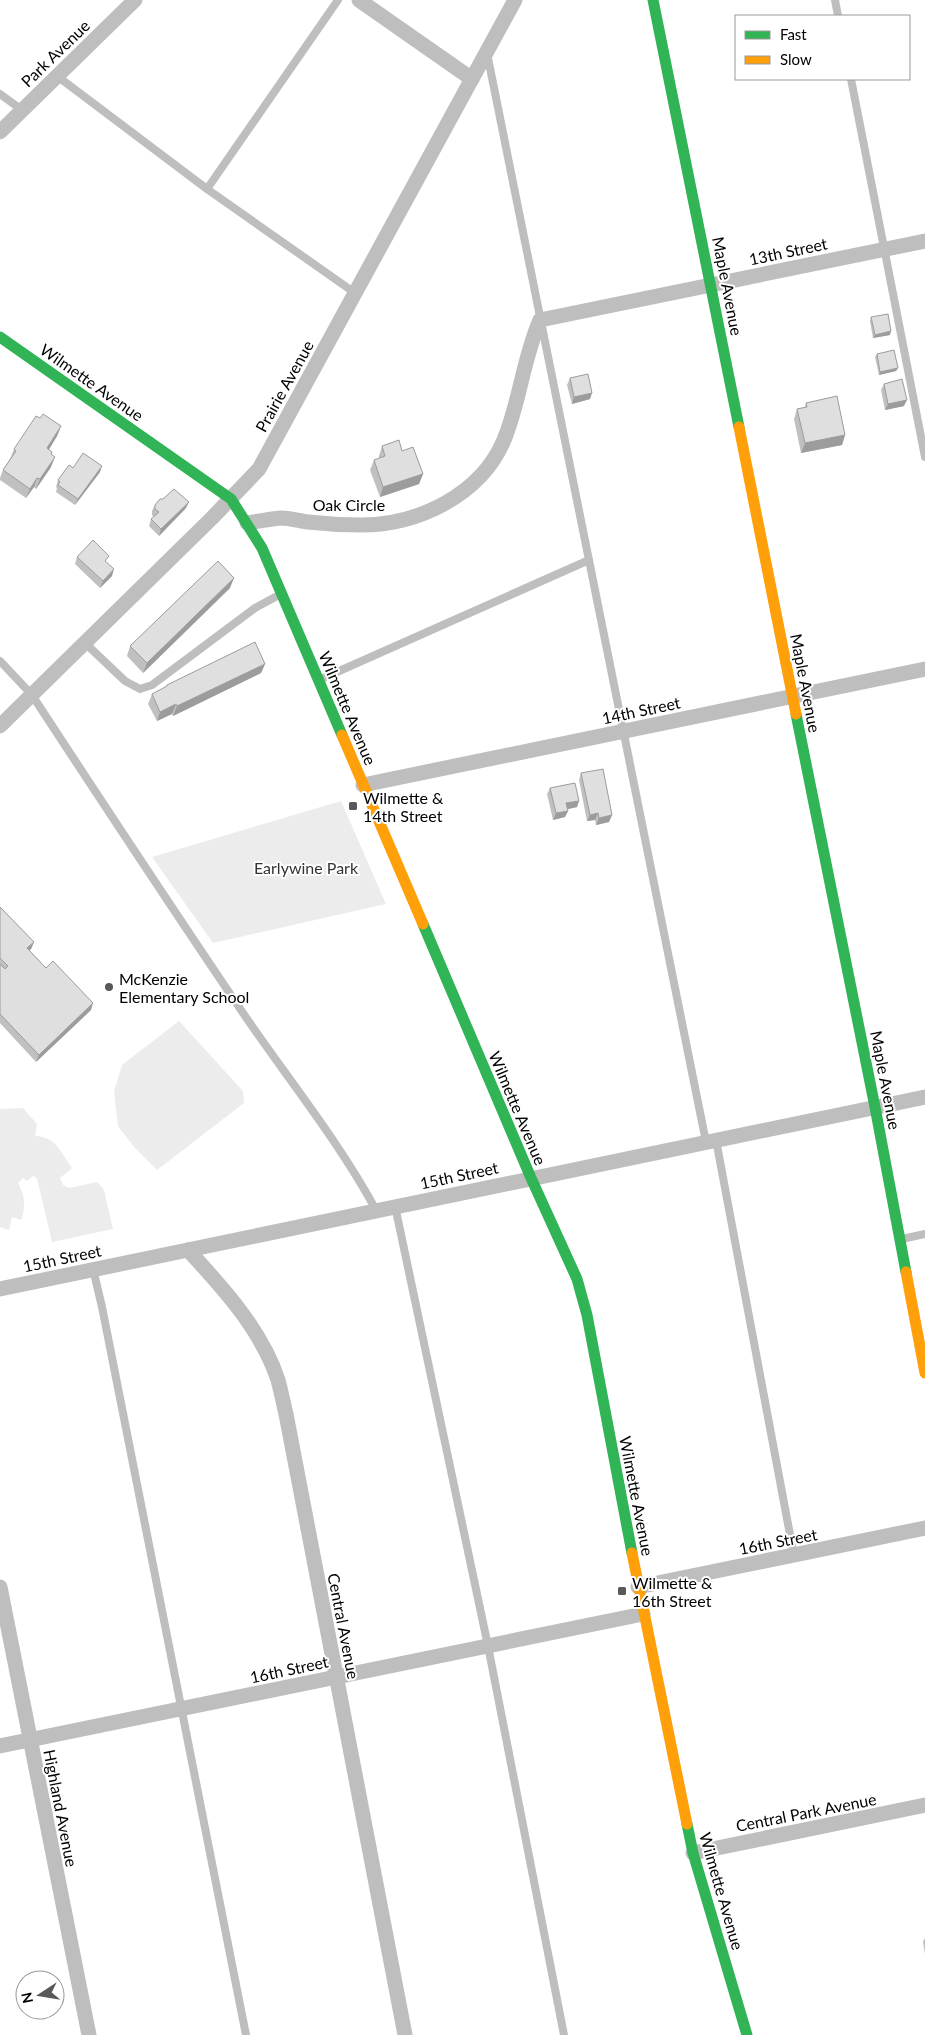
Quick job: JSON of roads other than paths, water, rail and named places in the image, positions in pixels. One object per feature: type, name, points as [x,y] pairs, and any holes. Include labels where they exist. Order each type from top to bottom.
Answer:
[{"type":"street","name":"Park Avenue","points":[[0,132],[135,0]]},
{"type":"street","points":[[359,0],[472,79]]},
{"type":"street","name":"Prairie Avenue","points":[[0,726],[231,499],[259,469],[515,0]]},
{"type":"street","name":"Maple Avenue","points":[[653,0],[875,1107],[925,1373]]},
{"type":"street","name":"13th Street","points":[[540,320],[925,241]]},
{"type":"street","name":"Oak Circle","points":[[247,523],[283,518],[335,524],[364,525],[393,522],[416,516],[459,495],[478,479],[492,462],[503,442],[513,414],[532,338],[540,320]]},
{"type":"street","name":"Wilmette Avenue","points":[[0,337],[231,499],[262,548],[531,1178],[577,1279],[587,1315],[643,1614],[693,1853],[747,2035]]},
{"type":"street","name":"14th Street","points":[[363,785],[925,669]]},
{"type":"street","name":"15th Street","points":[[0,1289],[925,1097]]},
{"type":"street","name":"Central Avenue","points":[[188,1250],[239,1308],[278,1379],[405,2035]]},
{"type":"street","name":"16th Street","points":[[638,1587],[925,1528]]},
{"type":"street","name":"Highland Avenue","points":[[0,1587],[88,2035]]},
{"type":"street","name":"16th Street","points":[[0,1746],[643,1614]]},
{"type":"street","name":"Central Park Avenue","points":[[693,1853],[925,1806]]},
{"type":"lane","points":[[207,189],[338,0]]},
{"type":"lane","points":[[835,0],[838,15]]},
{"type":"lane","points":[[486,52],[623,731],[711,1141],[794,1556]]},
{"type":"lane","points":[[57,76],[207,189],[355,293]]},
{"type":"lane","points":[[851,80],[886,249],[925,457]]},
{"type":"lane","points":[[0,94],[22,110]]},
{"type":"lane","points":[[318,680],[589,560]]},
{"type":"lane","points":[[85,643],[125,681],[140,688],[152,685],[255,608],[281,594]]},
{"type":"lane","points":[[0,661],[32,695],[213,969],[327,1130],[376,1210]]},
{"type":"lane","points":[[395,1206],[488,1646],[564,2035]]},
{"type":"lane","points":[[900,1239],[925,1234]]},
{"type":"lane","points":[[93,1270],[104,1317],[246,2035]]},
{"type":"place","name":"Wilmette & 14th Street","points":[[353,806]]},
{"type":"place","name":"McKenzie Elementary School","points":[[109,987]]},
{"type":"place","name":"Wilmette & 16th Street","points":[[622,1591]]},
{"type":"park label","name":"Earlywine Park","points":[[306,867]]}]
